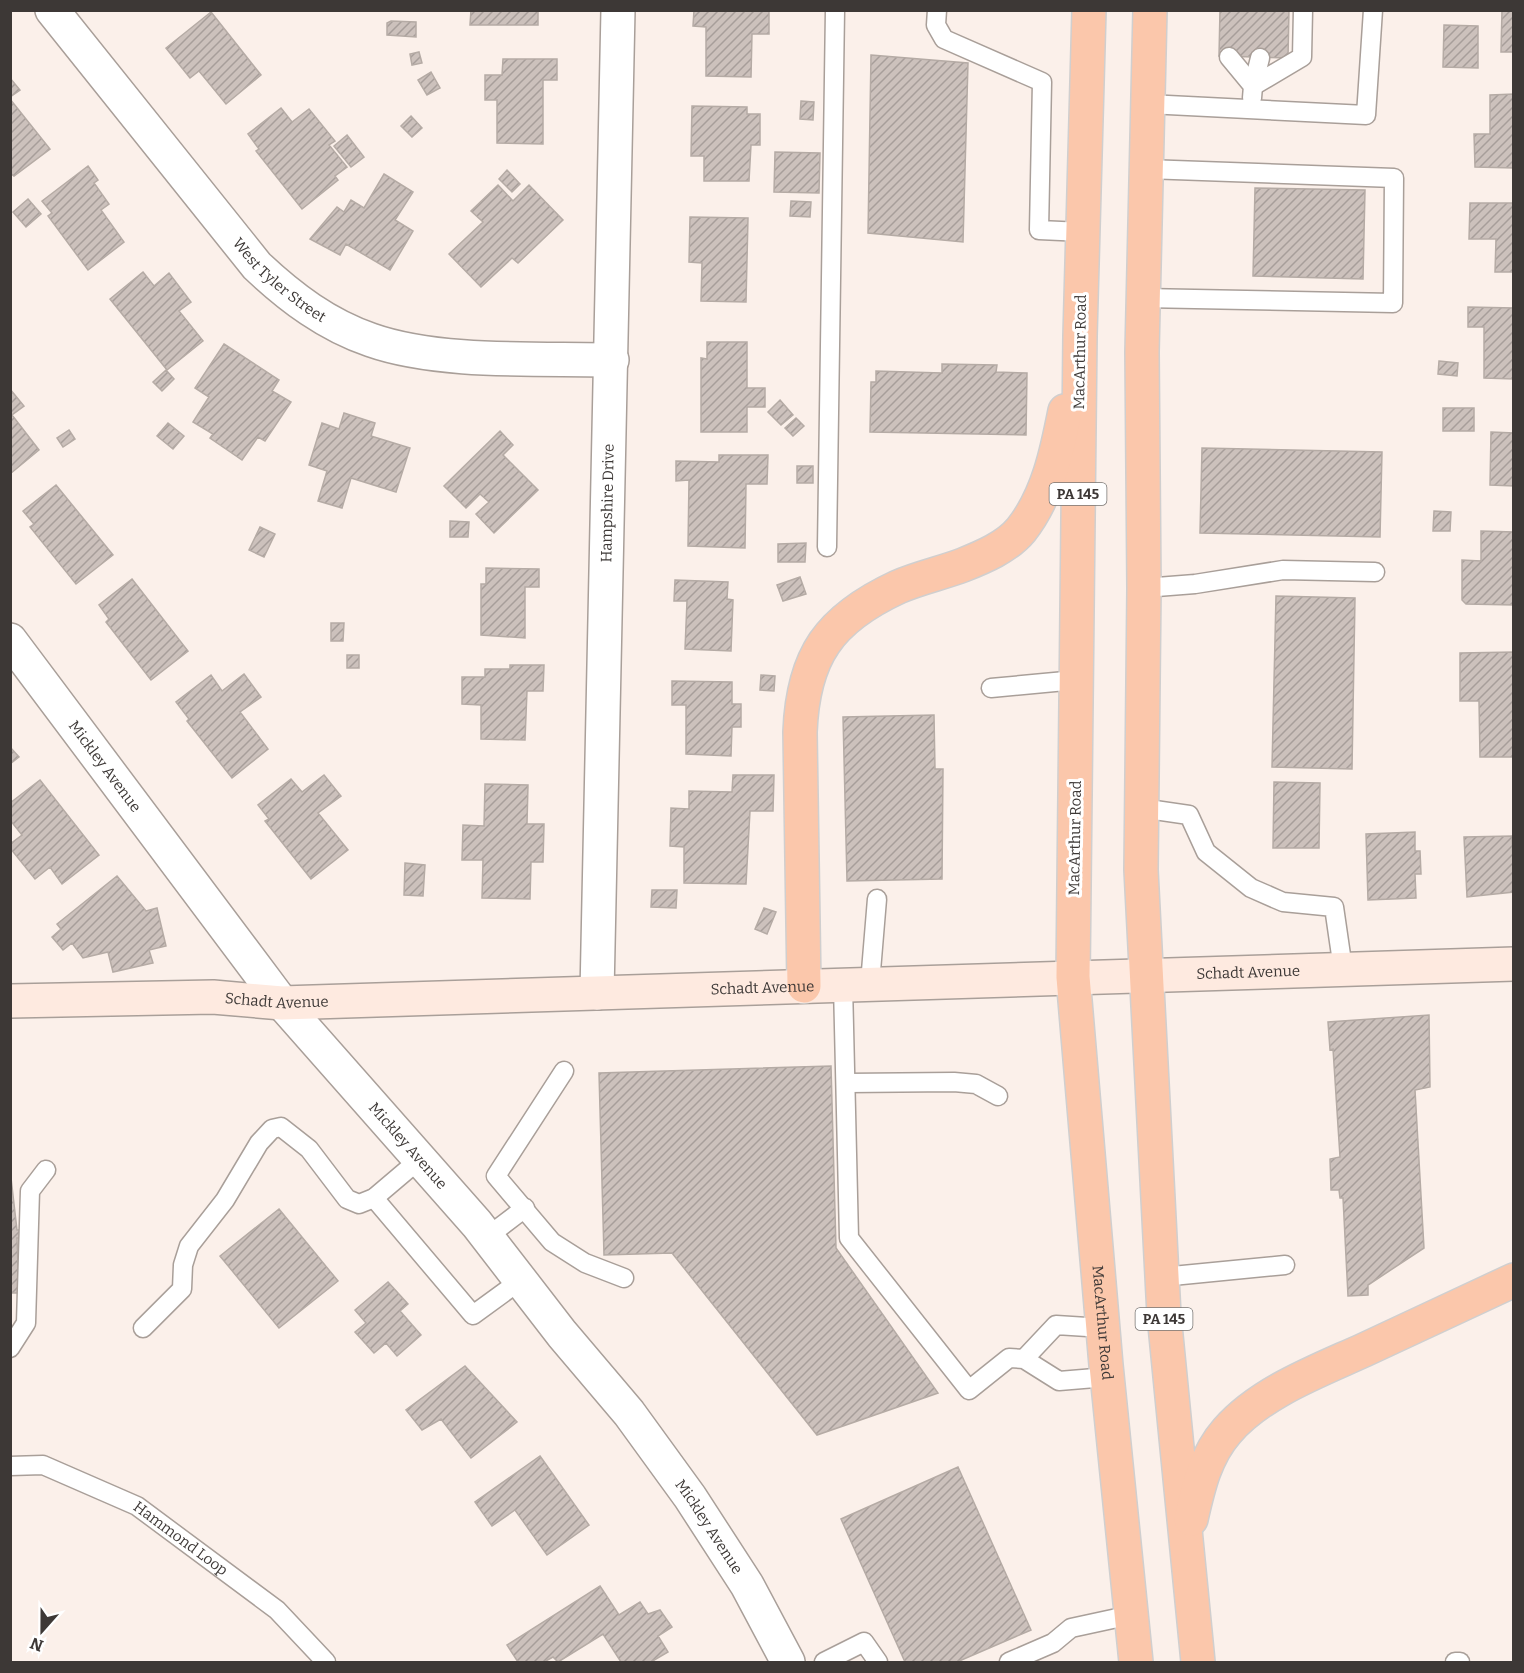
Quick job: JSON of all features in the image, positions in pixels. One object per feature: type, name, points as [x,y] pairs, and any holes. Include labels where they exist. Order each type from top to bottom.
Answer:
[{"type":"highway","name":"MacArthur Road","points":[[1089,10],[1080,336],[1073,977],[1107,1377],[1136,1662]]},
{"type":"highway","name":"PA 145","points":[[1150,10],[1143,298],[1144,588],[1141,808],[1145,974],[1162,1277],[1185,1547],[1198,1662]]},
{"type":"highway","points":[[804,986],[800,732],[801,698],[811,666],[834,629],[862,606],[900,586],[990,554],[1020,531],[1041,499],[1058,447],[1080,336]]},
{"type":"highway","points":[[1185,1547],[1199,1483],[1207,1463],[1227,1431],[1240,1419],[1276,1393],[1319,1371],[1514,1280]]},
{"type":"main road","name":"Schadt Avenue","points":[[10,1002],[213,997],[282,1003],[1514,964]]},
{"type":"street","name":"West Tyler Street","points":[[52,10],[257,266],[286,293],[326,320],[371,340],[418,353],[612,360]]},
{"type":"street","name":"Hampshire Drive","points":[[597,993],[618,10]]},
{"type":"street","name":"Mickley Avenue","points":[[10,640],[282,1003],[487,1237],[629,1413],[690,1497],[747,1585],[789,1662]]},
{"type":"lane","points":[[827,547],[835,10]]},
{"type":"lane","points":[[937,10],[936,25],[944,39],[1042,82],[1039,230],[1083,232]]},
{"type":"lane","points":[[1253,86],[1302,57],[1303,10]]},
{"type":"lane","points":[[1148,104],[1366,115],[1373,10]]},
{"type":"lane","points":[[1229,57],[1253,86]]},
{"type":"lane","points":[[1252,109],[1253,86],[1260,58]]},
{"type":"lane","points":[[1143,298],[1393,303],[1394,178],[1146,169]]},
{"type":"lane","points":[[1144,588],[1195,584],[1283,570],[1375,572]]},
{"type":"lane","points":[[991,688],[1076,680]]},
{"type":"lane","points":[[1141,808],[1189,815],[1206,852],[1251,888],[1283,902],[1334,907],[1343,969]]},
{"type":"lane","points":[[877,898],[857,984],[848,1083],[849,1238],[969,1390],[1009,1358],[1024,1359],[1059,1381],[1107,1377]]},
{"type":"lane","points":[[564,1071],[496,1176],[552,1242],[585,1263],[624,1278]]},
{"type":"lane","points":[[848,1083],[954,1082],[976,1084],[998,1096]]},
{"type":"lane","points":[[143,1328],[182,1289],[183,1264],[189,1246],[225,1200],[259,1143],[272,1129],[281,1127],[309,1149],[347,1199],[359,1204],[374,1198],[420,1159]]},
{"type":"lane","points":[[10,1348],[16,1344],[26,1323],[30,1191],[46,1170]]},
{"type":"lane","points":[[374,1198],[473,1315],[521,1280]]},
{"type":"lane","points":[[487,1237],[525,1209]]},
{"type":"lane","points":[[1162,1277],[1284,1265]]},
{"type":"lane","points":[[1024,1359],[1056,1326],[1103,1328]]},
{"type":"lane","name":"Hammond Loop","points":[[10,1466],[43,1465],[137,1506],[277,1610],[326,1662]]},
{"type":"lane","points":[[1009,1662],[1053,1643],[1071,1628],[1131,1615]]},
{"type":"lane","points":[[824,1662],[864,1642],[878,1662]]},
{"type":"lane","points":[[1455,1662],[1460,1662]]},
{"type":"building","points":[[471,10],[538,10],[538,25],[470,25]]},
{"type":"building","points":[[694,10],[769,10],[769,34],[752,34],[751,77],[706,76],[706,27],[693,26]]},
{"type":"building","points":[[1220,10],[1289,10],[1288,58],[1219,56]]},
{"type":"building","points":[[1502,10],[1514,10],[1514,52],[1501,52]]},
{"type":"building","points":[[211,12],[261,75],[226,104],[199,71],[190,78],[166,48]]},
{"type":"building","points":[[391,21],[416,22],[416,37],[387,35],[387,23]]},
{"type":"building","points":[[1444,25],[1478,26],[1478,68],[1443,67]]},
{"type":"building","points":[[419,52],[422,63],[412,65],[410,54]]},
{"type":"building","points":[[871,55],[968,63],[963,242],[868,233]]},
{"type":"building","points":[[503,59],[557,59],[557,80],[543,80],[543,144],[497,143],[497,100],[485,100],[485,75],[502,75]]},
{"type":"building","points":[[431,72],[440,88],[427,95],[418,80]]},
{"type":"building","points":[[10,78],[20,90],[10,97]]},
{"type":"building","points":[[1514,94],[1514,168],[1475,167],[1474,134],[1490,134],[1490,95]]},
{"type":"building","points":[[10,99],[50,149],[14,176],[10,173]]},
{"type":"building","points":[[801,101],[814,102],[813,120],[800,119]]},
{"type":"building","points":[[692,106],[747,107],[747,114],[760,114],[760,145],[751,145],[749,181],[704,181],[704,156],[691,156]]},
{"type":"building","points":[[281,108],[292,122],[309,109],[335,141],[329,145],[347,167],[335,176],[338,180],[302,209],[256,151],[259,149],[248,134]]},
{"type":"building","points":[[411,116],[422,128],[412,137],[401,126]]},
{"type":"building","points":[[347,135],[364,157],[351,167],[334,146]]},
{"type":"building","points":[[775,152],[820,153],[819,193],[774,192]]},
{"type":"building","points":[[88,166],[98,180],[94,183],[109,204],[101,210],[124,242],[88,270],[48,216],[52,213],[42,201]]},
{"type":"building","points":[[507,170],[520,184],[512,192],[499,179]]},
{"type":"building","points":[[384,174],[413,192],[395,220],[413,231],[390,270],[346,244],[340,255],[310,239],[337,207],[344,212],[351,200],[364,208]]},
{"type":"building","points":[[498,185],[513,201],[529,185],[563,220],[518,263],[512,258],[481,287],[449,254],[483,222],[471,211]]},
{"type":"building","points":[[1255,188],[1365,190],[1363,279],[1253,276]]},
{"type":"building","points":[[28,199],[41,214],[26,227],[13,212]]},
{"type":"building","points":[[791,201],[811,202],[810,217],[790,216]]},
{"type":"building","points":[[1470,203],[1514,203],[1514,272],[1495,272],[1496,239],[1469,239]]},
{"type":"building","points":[[690,217],[748,218],[746,302],[701,301],[702,263],[689,262]]},
{"type":"building","points":[[143,272],[154,286],[169,273],[191,302],[179,311],[203,341],[167,370],[110,299]]},
{"type":"building","points":[[1468,307],[1514,308],[1514,379],[1484,378],[1484,327],[1468,327]]},
{"type":"building","points":[[707,342],[747,342],[747,388],[765,388],[765,407],[747,407],[747,432],[701,432],[701,358],[707,359]]},
{"type":"building","points":[[224,344],[279,380],[272,391],[291,402],[265,441],[258,437],[242,460],[210,438],[213,434],[193,422],[209,397],[195,388]]},
{"type":"building","points":[[1439,361],[1458,363],[1457,376],[1438,374]]},
{"type":"building","points":[[942,364],[997,365],[996,372],[1027,373],[1026,435],[870,432],[871,382],[876,382],[876,371],[942,373]]},
{"type":"building","points":[[166,370],[174,379],[162,391],[153,382]]},
{"type":"building","points":[[10,389],[24,406],[12,415],[39,450],[10,474]]},
{"type":"building","points":[[780,400],[793,415],[781,425],[768,412]]},
{"type":"building","points":[[1443,408],[1474,408],[1474,431],[1443,431]]},
{"type":"building","points":[[344,413],[375,423],[371,436],[410,448],[396,492],[351,478],[342,508],[318,501],[327,471],[309,465],[322,423],[339,429]]},
{"type":"building","points":[[796,418],[804,426],[793,436],[785,428]]},
{"type":"building","points":[[168,423],[184,436],[173,449],[157,436]]},
{"type":"building","points":[[69,430],[75,439],[63,447],[57,438]]},
{"type":"building","points":[[500,431],[513,445],[503,455],[538,490],[494,533],[476,514],[489,502],[480,494],[466,508],[444,486]]},
{"type":"building","points":[[1491,432],[1514,433],[1514,486],[1490,485]]},
{"type":"building","points":[[1202,448],[1382,452],[1380,537],[1200,533]]},
{"type":"building","points":[[719,455],[768,455],[767,484],[746,484],[745,548],[688,546],[689,480],[676,481],[676,461],[719,462]]},
{"type":"building","points":[[797,466],[813,466],[813,483],[797,483]]},
{"type":"building","points":[[56,485],[113,555],[76,584],[30,527],[34,524],[23,511]]},
{"type":"building","points":[[1434,511],[1451,512],[1450,531],[1433,531]]},
{"type":"building","points":[[450,521],[469,522],[468,537],[450,537]]},
{"type":"building","points":[[260,527],[275,534],[264,557],[249,550]]},
{"type":"building","points":[[1481,531],[1514,532],[1514,605],[1466,604],[1462,600],[1462,560],[1481,561]]},
{"type":"building","points":[[806,543],[805,562],[778,562],[778,544]]},
{"type":"building","points":[[486,568],[539,569],[539,587],[525,587],[525,638],[481,635],[481,584],[486,584]]},
{"type":"building","points":[[800,577],[806,594],[783,601],[777,585]]},
{"type":"building","points":[[132,579],[188,651],[151,680],[106,622],[109,619],[99,605]]},
{"type":"building","points":[[675,580],[728,582],[727,599],[733,600],[731,651],[685,649],[687,601],[674,601]]},
{"type":"building","points":[[1276,596],[1355,598],[1352,769],[1272,767]]},
{"type":"building","points":[[331,623],[344,623],[343,641],[331,641]]},
{"type":"building","points":[[1514,652],[1514,757],[1480,757],[1479,701],[1460,701],[1460,653]]},
{"type":"building","points":[[347,655],[359,655],[359,668],[347,668]]},
{"type":"building","points":[[510,665],[544,665],[543,691],[527,691],[525,740],[481,739],[481,705],[462,704],[462,677],[485,677],[485,669],[510,669]]},
{"type":"building","points":[[244,674],[261,697],[240,712],[268,749],[232,778],[187,721],[189,719],[176,702],[211,675],[222,691]]},
{"type":"building","points":[[761,675],[775,676],[774,691],[760,690]]},
{"type":"building","points":[[672,681],[732,682],[732,704],[741,704],[741,727],[732,727],[731,756],[686,754],[686,705],[672,705]]},
{"type":"building","points":[[934,715],[935,769],[943,769],[942,879],[847,881],[843,717]]},
{"type":"building","points":[[10,747],[19,757],[10,764]]},
{"type":"building","points":[[324,775],[341,796],[318,813],[348,850],[311,879],[265,821],[269,819],[258,805],[291,779],[302,792]]},
{"type":"building","points":[[733,775],[774,775],[773,811],[750,811],[746,884],[684,883],[684,847],[670,846],[671,808],[689,809],[689,791],[732,792]]},
{"type":"building","points":[[40,780],[99,855],[62,884],[50,867],[35,879],[10,848],[10,844],[22,835],[10,820],[10,803]]},
{"type":"building","points":[[1274,782],[1320,783],[1319,848],[1273,848]]},
{"type":"building","points":[[485,784],[528,785],[527,824],[544,824],[543,862],[531,862],[530,899],[482,898],[483,860],[462,860],[463,825],[484,826]]},
{"type":"building","points":[[1415,832],[1415,851],[1420,851],[1421,874],[1415,874],[1416,898],[1368,900],[1366,834]]},
{"type":"building","points":[[1512,836],[1514,892],[1467,897],[1464,837]]},
{"type":"building","points":[[405,863],[425,865],[423,896],[404,895]]},
{"type":"building","points":[[117,876],[146,911],[157,908],[166,946],[149,950],[153,963],[113,972],[108,952],[83,958],[72,943],[63,950],[52,937],[61,929],[57,924]]},
{"type":"building","points":[[652,890],[677,890],[676,908],[651,907]]},
{"type":"building","points":[[764,908],[776,912],[767,934],[755,929]]},
{"type":"building","points":[[1429,1015],[1430,1087],[1415,1090],[1424,1248],[1368,1285],[1368,1295],[1348,1296],[1343,1198],[1340,1198],[1339,1190],[1331,1190],[1330,1159],[1340,1157],[1333,1049],[1330,1050],[1328,1022]]},
{"type":"building","points":[[831,1066],[836,1248],[938,1393],[817,1435],[672,1253],[604,1255],[599,1073]]},
{"type":"building","points":[[10,1169],[17,1230],[22,1230],[22,1238],[17,1238],[19,1293],[10,1293]]},
{"type":"building","points":[[279,1209],[338,1281],[279,1328],[220,1256]]},
{"type":"building","points":[[388,1282],[408,1304],[400,1311],[421,1335],[397,1356],[386,1343],[374,1353],[355,1332],[366,1323],[355,1310]]},
{"type":"building","points":[[465,1366],[517,1422],[471,1458],[441,1419],[422,1430],[406,1410]]},
{"type":"building","points":[[540,1456],[589,1525],[547,1555],[515,1510],[492,1526],[475,1502]]},
{"type":"building","points":[[958,1467],[1031,1630],[957,1662],[905,1662],[841,1519]]},
{"type":"building","points":[[600,1586],[619,1615],[640,1602],[648,1614],[660,1610],[672,1627],[658,1636],[668,1652],[651,1662],[621,1662],[603,1634],[558,1662],[553,1657],[544,1662],[518,1662],[507,1645]]}]
